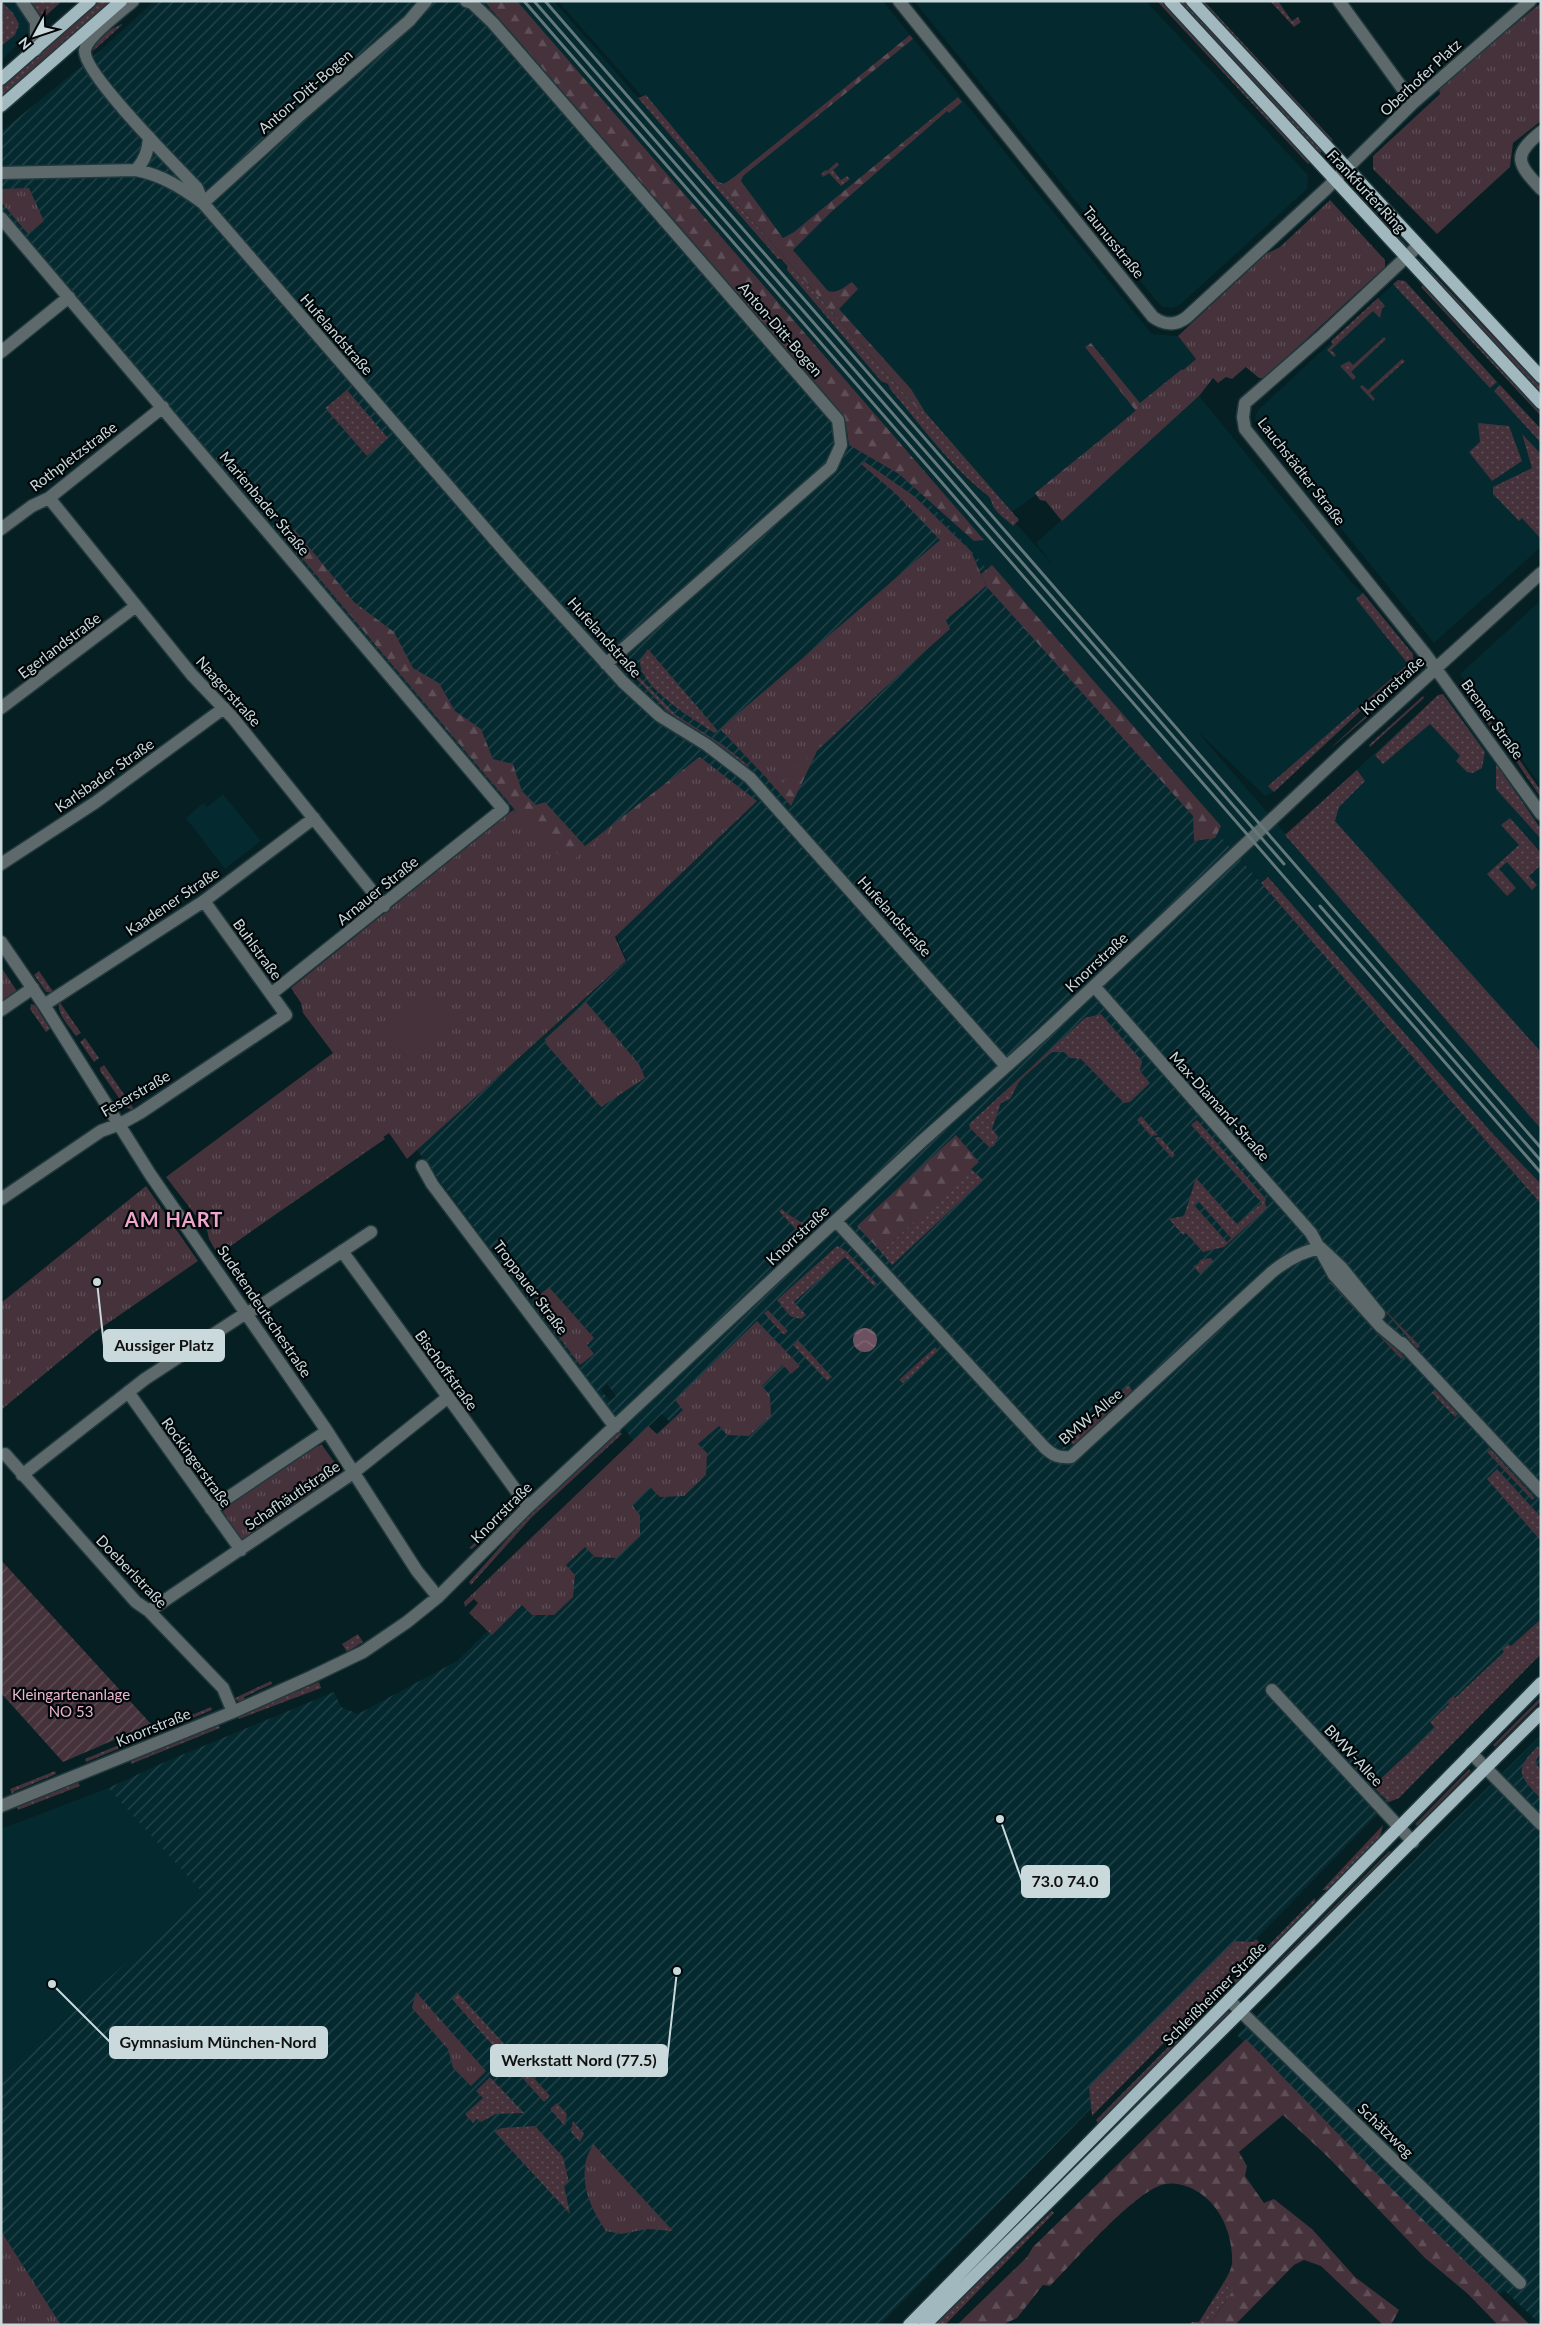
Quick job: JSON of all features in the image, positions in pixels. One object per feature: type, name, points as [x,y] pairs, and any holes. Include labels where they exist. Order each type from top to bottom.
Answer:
[{"type":"main road","points":[[1,79],[90,1]]},
{"type":"main road","points":[[1,106],[121,1]]},
{"type":"main road","name":"Frankfurter Ring","points":[[1170,1],[1541,403]]},
{"type":"main road","name":"Frankfurter Ring","points":[[1192,1],[1541,378]]},
{"type":"main road","name":"Schleißheimer Straße","points":[[909,2325],[1541,1683]]},
{"type":"main road","points":[[925,2325],[1487,1769],[1541,1713]]},
{"type":"street","points":[[22,1],[36,22],[36,50]]},
{"type":"street","name":"Hufelandstraße","points":[[133,1],[89,40],[85,49],[85,59],[92,72],[197,188],[203,204]]},
{"type":"street","name":"Anton-Ditt-Bogen","points":[[203,204],[298,116],[409,22],[426,1]]},
{"type":"street","name":"Anton-Ditt-Bogen","points":[[466,1],[472,3],[493,23],[838,420],[841,446],[831,467],[606,664]]},
{"type":"street","name":"Taunusstraße","points":[[898,1],[1158,321],[1168,324],[1183,320],[1335,180]]},
{"type":"street","points":[[1339,1],[1413,103]]},
{"type":"street","name":"Oberhofer Platz","points":[[1335,180],[1413,103],[1530,1]]},
{"type":"street","points":[[1541,132],[1524,145],[1521,162],[1523,169],[1541,190]]},
{"type":"street","points":[[136,170],[144,161],[148,150],[149,137]]},
{"type":"street","name":"Hufelandstraße","points":[[1,173],[136,170],[149,172],[169,180],[203,204],[514,562],[606,664],[638,697],[660,716],[707,745],[750,778],[1006,1066]]},
{"type":"street","name":"Marienbader Straße","points":[[1,218],[503,810]]},
{"type":"street","name":"Lauchstädter Straße","points":[[1418,246],[1324,334],[1245,404],[1243,417],[1245,429],[1436,668]]},
{"type":"street","points":[[1,352],[69,297]]},
{"type":"street","name":"Rothpletzstraße","points":[[1,529],[32,506],[49,498],[163,407]]},
{"type":"street","name":"Naagerstraße","points":[[49,498],[192,675],[224,708],[384,906]]},
{"type":"street","name":"Knorrstraße","points":[[1,1806],[232,1712],[363,1652],[407,1622],[438,1597],[528,1507],[836,1221],[1094,986],[1541,573]]},
{"type":"street","name":"Egerlandstraße","points":[[1,708],[136,606]]},
{"type":"street","name":"Bremer Straße","points":[[1436,668],[1541,814]]},
{"type":"street","name":"Karlsbader Straße","points":[[1,864],[96,802],[224,708]]},
{"type":"street","name":"Arnauer Straße","points":[[271,994],[503,810]]},
{"type":"street","name":"Kaadener Straße","points":[[44,1005],[204,901],[314,818]]},
{"type":"street","name":"Buhlstraße","points":[[204,901],[286,1016]]},
{"type":"street","name":"Sudetendeutschestraße","points":[[1,942],[44,1005],[150,1174],[327,1431],[417,1571],[438,1597]]},
{"type":"street","name":"Max-Diamand-Straße","points":[[1094,986],[1285,1202],[1321,1248],[1334,1275],[1381,1327],[1406,1348],[1541,1492]]},
{"type":"street","points":[[1,1010],[33,988]]},
{"type":"street","name":"Feserstraße","points":[[1,1199],[101,1131],[120,1124],[286,1016]]},
{"type":"street","name":"Troppauer Straße","points":[[422,1166],[432,1184],[616,1427]]},
{"type":"street","name":"BMW-Allee","points":[[836,1221],[1045,1448],[1055,1456],[1062,1458],[1071,1458],[1272,1272],[1308,1250],[1321,1248]]},
{"type":"street","points":[[22,1475],[128,1392],[371,1232]]},
{"type":"street","name":"Bischoffstraße","points":[[342,1251],[528,1507]]},
{"type":"street","name":"Rockingerstraße","points":[[128,1392],[241,1550]]},
{"type":"street","name":"Schafhäutlstraße","points":[[149,1611],[353,1473],[447,1398]]},
{"type":"street","points":[[211,1509],[327,1431]]},
{"type":"street","name":"Doeberlstraße","points":[[5,1454],[136,1602],[149,1611],[222,1688],[232,1712]]},
{"type":"street","name":"BMW-Allee","points":[[1272,1690],[1413,1842]]},
{"type":"street","points":[[1471,1753],[1541,1824]]},
{"type":"street","name":"Schätzweg","points":[[1229,2000],[1520,2283]]},
{"type":"shaded area","points":[[1,1],[62,1],[1,61]]},
{"type":"shaded area","points":[[154,1],[492,1],[1541,1204],[1541,1651],[1368,1824],[880,2325],[61,2325],[1,2231],[1,2076],[203,1893],[108,1788],[167,1761],[334,1692],[341,1707],[358,1714],[457,1661],[653,1467],[417,1150],[627,961],[616,936],[756,802],[568,864],[513,810],[1,212],[1,132],[100,51]],"holes":[[[607,1384],[616,1396],[610,1401],[601,1390]],[[662,1414],[670,1422],[656,1434],[649,1426]]]},
{"type":"shaded area","points":[[492,1],[554,1],[724,196],[1053,565],[1036,543],[1199,396],[1352,583],[1363,593],[1413,654],[1414,660],[1274,792],[1265,796],[1197,731],[1541,1129],[1541,1184],[1493,1134],[1268,877],[1261,883]]},
{"type":"shaded area","points":[[558,1],[883,1],[1152,334],[1178,336],[1196,359],[1039,493],[1009,514]]},
{"type":"shaded area","points":[[914,1],[1146,1],[1308,175],[1307,189],[1180,305],[1172,308],[1163,307]]},
{"type":"shaded area","points":[[1398,280],[1405,281],[1541,429],[1541,547],[1434,643],[1257,425],[1255,420],[1260,408]]},
{"type":"shaded area","points":[[1541,600],[1541,786],[1460,674]]},
{"type":"shaded area","points":[[1443,694],[1517,792],[1541,829],[1541,1100],[1299,822],[1438,695]]},
{"type":"shaded area","points":[[223,794],[261,841],[225,869],[186,818],[203,803],[207,807]]},
{"type":"shaded area","points":[[1541,1735],[1541,2325],[1504,2290],[1497,2297],[1237,2035]]},
{"type":"shaded area","points":[[108,1788],[204,1893],[1,2076],[1,1829]]},
{"type":"green space","points":[[1,1],[13,13],[19,24],[15,35],[1,46],[3,12]]},
{"type":"green space","points":[[33,1],[62,1],[41,20],[31,5]]},
{"type":"green space","points":[[100,1],[111,1],[1,97],[1,88]]},
{"type":"green space","points":[[484,1],[517,1],[984,540],[974,541],[899,474],[849,445],[846,424],[838,409]]},
{"type":"green space","points":[[1157,1],[1161,1],[1310,162],[1308,164]]},
{"type":"green space","points":[[1178,1],[1183,1],[1322,151],[1319,154]]},
{"type":"green space","points":[[1200,1],[1204,1],[1333,140],[1331,142]]},
{"type":"green space","points":[[1270,1],[1278,1],[1292,21],[1298,17],[1301,22],[1294,27]]},
{"type":"green space","points":[[1541,3],[1541,121],[1513,143],[1510,167],[1437,234],[1373,169],[1373,156],[1440,94],[1439,90],[1478,54]]},
{"type":"green space","points":[[122,24],[93,51],[96,42],[100,38],[108,31]]},
{"type":"green space","points":[[910,35],[913,39],[743,176],[741,181],[783,238],[794,232],[958,97],[962,102],[949,113],[947,111],[830,213],[793,250],[828,291],[837,291],[852,282],[858,289],[839,309],[911,389],[925,412],[916,407],[718,182],[724,184],[734,177]]},
{"type":"green space","points":[[646,95],[718,182],[916,407],[925,412],[1019,520],[1013,526],[996,511],[989,497],[973,484],[936,445],[890,389],[888,384],[881,381],[787,270],[788,267],[781,259],[778,259],[638,98]]},
{"type":"green space","points":[[837,162],[839,165],[833,170],[841,180],[847,176],[850,179],[841,186],[829,173],[823,177],[821,174]]},
{"type":"green space","points":[[1346,183],[1408,247],[1406,249]]},
{"type":"green space","points":[[29,188],[44,221],[28,234],[1,202],[1,189]]},
{"type":"green space","points":[[1330,200],[1385,260],[1385,267],[1264,378],[1259,378],[1246,367],[1232,379],[1226,377],[1218,383],[1213,378],[1199,396],[1062,521],[1039,493],[1196,359],[1178,336],[1266,254],[1280,247]]},
{"type":"green space","points":[[1418,260],[1541,387],[1541,392]]},
{"type":"green space","points":[[1273,261],[1285,273],[1274,284],[1262,271]]},
{"type":"green space","points":[[1398,280],[1405,281],[1497,382],[1490,388],[1393,284]]},
{"type":"green space","points":[[1423,285],[1541,412],[1541,416],[1421,287]]},
{"type":"green space","points":[[1378,298],[1385,306],[1382,309],[1380,318],[1373,311],[1331,350],[1336,355],[1334,357],[1327,350],[1333,344],[1331,341]]},
{"type":"green space","points":[[1384,337],[1386,339],[1351,372],[1356,377],[1353,380],[1340,366],[1349,361],[1353,365]]},
{"type":"green space","points":[[1091,343],[1140,403],[1182,369],[1188,376],[1045,501],[1040,500],[1035,493],[1136,411],[1085,347]]},
{"type":"green space","points":[[1402,359],[1405,361],[1370,393],[1375,399],[1373,401],[1360,387],[1362,385],[1368,390]]},
{"type":"green space","points":[[1500,385],[1541,429],[1541,443],[1494,391]]},
{"type":"green space","points":[[347,390],[388,438],[367,456],[325,408]]},
{"type":"green space","points":[[1478,423],[1509,426],[1522,461],[1492,481],[1469,452],[1480,442]]},
{"type":"green space","points":[[1522,434],[1541,454],[1541,539],[1522,518],[1519,521],[1493,494],[1493,487],[1532,468]]},
{"type":"green space","points":[[865,462],[914,496],[971,551],[986,586],[946,620],[950,629],[820,745],[777,789],[720,729],[940,540],[896,494],[860,463]]},
{"type":"green space","points":[[294,529],[354,602],[394,632],[413,668],[439,683],[455,711],[481,729],[493,759],[513,764],[522,791],[536,805],[545,802],[585,846],[698,758],[715,795],[604,905],[518,837],[515,810],[284,537]]},
{"type":"green space","points":[[992,565],[1221,826],[1215,838],[1194,841],[1193,816],[986,586],[981,574]]},
{"type":"green space","points":[[1363,593],[1413,654],[1413,662],[1274,792],[1268,786],[1408,664],[1356,599]]},
{"type":"green space","points":[[948,629],[817,751],[791,806],[767,779],[869,687]]},
{"type":"green space","points":[[648,649],[718,731],[715,733],[669,702],[648,681],[642,670],[640,660]]},
{"type":"green space","points":[[637,675],[676,715],[723,745],[749,766],[747,768],[722,748],[667,711],[635,677]]},
{"type":"green space","points":[[1462,682],[1493,725],[1490,727],[1459,684]]},
{"type":"green space","points":[[1395,689],[1380,706],[1330,749],[1336,743]]},
{"type":"green space","points":[[1443,694],[1485,752],[1482,768],[1473,773],[1467,772],[1456,761],[1460,756],[1430,724],[1383,764],[1375,755],[1438,695]]},
{"type":"green space","points":[[1423,696],[1424,698],[1370,747],[1369,745]]},
{"type":"green space","points":[[1512,749],[1541,791],[1541,798],[1509,751]]},
{"type":"green space","points":[[700,757],[757,801],[615,937],[626,961],[407,1159],[389,1133],[218,1255],[209,1239],[207,1230],[166,1177],[333,1053],[303,1013],[301,1003],[291,988],[513,810],[568,864]]},
{"type":"green space","points":[[1496,764],[1541,829],[1541,839],[1496,789]]},
{"type":"green space","points":[[1357,770],[1365,781],[1339,807],[1335,821],[1541,1052],[1541,1129],[1285,835]]},
{"type":"green space","points":[[1510,818],[1541,853],[1541,865],[1529,876],[1537,885],[1532,890],[1507,862],[1499,869],[1516,888],[1507,896],[1487,874],[1519,845],[1501,825]]},
{"type":"green space","points":[[1268,877],[1493,1134],[1541,1184],[1541,1204],[1261,883]]},
{"type":"green space","points":[[1,967],[17,991],[1,1002]]},
{"type":"green space","points":[[39,971],[54,993],[46,992],[34,975]]},
{"type":"green space","points":[[433,996],[455,1023],[410,1062],[387,1035]]},
{"type":"green space","points":[[59,1001],[81,1033],[76,1036],[61,1015]]},
{"type":"green space","points":[[586,1002],[639,1064],[645,1078],[601,1107],[546,1044],[545,1039]]},
{"type":"green space","points":[[31,1004],[35,1005],[50,1029],[46,1032],[30,1009]]},
{"type":"green space","points":[[1101,1014],[1142,1061],[1140,1071],[1150,1083],[1130,1102],[1124,1103],[1081,1059],[1070,1058],[1064,1052],[1052,1052],[1020,1080],[1010,1099],[1001,1103],[992,1129],[998,1136],[994,1146],[989,1147],[970,1128],[969,1124],[1085,1018]]},
{"type":"green space","points":[[85,1038],[99,1058],[94,1062],[80,1042]]},
{"type":"green space","points":[[104,1065],[134,1109],[131,1110],[124,1105],[100,1071],[100,1068]]},
{"type":"green space","points":[[1141,1116],[1158,1135],[1151,1136],[1137,1120]]},
{"type":"green space","points":[[1197,1120],[1266,1199],[1265,1204],[1267,1208],[1224,1247],[1203,1252],[1186,1233],[1183,1235],[1169,1219],[1184,1216],[1196,1178],[1237,1224],[1262,1203],[1191,1125]],"holes":[[[1198,1201],[1231,1238],[1227,1242],[1194,1205]]]},
{"type":"green space","points":[[382,1135],[385,1139],[218,1254]]},
{"type":"green space","points":[[956,1135],[979,1162],[881,1252],[857,1226]]},
{"type":"green space","points":[[1160,1137],[1175,1155],[1172,1158],[1154,1138]]},
{"type":"green space","points":[[971,1169],[983,1180],[892,1265],[881,1252]]},
{"type":"green space","points":[[146,1186],[198,1261],[95,1332],[1,1410],[1,1303]]},
{"type":"green space","points":[[782,1209],[807,1226],[799,1233],[779,1211]]},
{"type":"green space","points":[[837,1246],[845,1250],[877,1284],[874,1286],[845,1257],[794,1302],[806,1315],[801,1319],[790,1316],[777,1300]]},
{"type":"green space","points":[[1211,1258],[1213,1261],[1200,1274],[1193,1266],[1199,1264],[1200,1260]]},
{"type":"green space","points":[[1333,1280],[1404,1357],[1401,1359],[1330,1283]]},
{"type":"green space","points":[[549,1287],[594,1338],[587,1345],[594,1354],[580,1365],[532,1301]]},
{"type":"green space","points":[[1379,1304],[1420,1346],[1417,1348]]},
{"type":"green space","points":[[768,1310],[788,1331],[784,1335],[764,1313]]},
{"type":"green space","points":[[757,1321],[800,1366],[791,1374],[783,1365],[762,1386],[770,1395],[771,1416],[749,1436],[727,1435],[719,1426],[698,1444],[707,1453],[706,1475],[684,1496],[660,1497],[650,1487],[632,1505],[640,1515],[640,1536],[616,1558],[595,1557],[585,1547],[566,1565],[575,1575],[573,1597],[554,1615],[532,1615],[522,1605],[492,1635],[469,1613],[478,1603],[474,1599],[465,1607],[464,1602],[648,1426],[657,1434],[683,1410],[675,1400]]},
{"type":"green space","points":[[798,1340],[832,1377],[827,1381],[793,1345]]},
{"type":"green space","points":[[935,1347],[938,1351],[903,1383],[899,1380]]},
{"type":"green space","points":[[1129,1385],[1133,1393],[1075,1446],[1067,1437],[1091,1416],[1093,1418]]},
{"type":"green space","points":[[1435,1390],[1458,1414],[1455,1417],[1432,1393]]},
{"type":"green space","points":[[619,1431],[622,1434],[532,1517],[471,1585],[469,1582],[525,1519]]},
{"type":"green space","points":[[315,1445],[316,1447],[322,1445],[335,1463],[329,1468],[335,1478],[246,1540],[241,1539],[223,1512],[225,1507]]},
{"type":"green space","points":[[1490,1449],[1535,1498],[1532,1500],[1487,1452]]},
{"type":"green space","points":[[1497,1469],[1541,1517],[1541,1541],[1487,1479]]},
{"type":"green space","points":[[517,1504],[514,1511],[472,1549],[469,1548]]},
{"type":"green space","name":"Kleingartenanlage NO 53","points":[[1,1560],[151,1724],[63,1762],[1,1693]]},
{"type":"green space","points":[[1541,1619],[1541,1654],[1399,1798],[1389,1802],[1373,1787],[1375,1784],[1435,1728],[1430,1722],[1449,1704],[1447,1701],[1453,1696],[1455,1698],[1504,1652],[1502,1649],[1508,1644],[1511,1646]]},
{"type":"green space","points":[[358,1634],[363,1642],[347,1652],[342,1644]]},
{"type":"green space","points":[[271,1681],[272,1684],[244,1697],[245,1700],[241,1702],[233,1699]]},
{"type":"green space","points":[[319,1682],[321,1688],[239,1719],[237,1716]]},
{"type":"green space","points":[[1541,1697],[1541,1701],[1495,1747],[1493,1745]]},
{"type":"green space","points":[[211,1707],[212,1710],[86,1762],[85,1759]]},
{"type":"green space","points":[[218,1724],[220,1728],[131,1764],[132,1760]]},
{"type":"green space","points":[[1538,1746],[1541,1754],[1537,1758],[1536,1763],[1541,1771],[1541,1799],[1528,1784],[1522,1773],[1525,1761]]},
{"type":"green space","points":[[1469,1769],[1471,1771],[1417,1826],[1415,1824]]},
{"type":"green space","points":[[55,1771],[56,1774],[13,1792],[13,1796],[10,1789]]},
{"type":"green space","points":[[78,1782],[80,1786],[18,1810],[17,1806]]},
{"type":"green space","points":[[1383,1825],[1380,1837],[1327,1890],[1322,1890]]},
{"type":"green space","points":[[1389,1851],[1391,1852],[1251,1995],[1248,1993]]},
{"type":"green space","points":[[1315,1898],[1315,1902],[1098,2123],[1096,2120]]},
{"type":"green space","points":[[1256,1939],[1261,1944],[1092,2116],[1089,2087],[1235,1941],[1253,1942]]},
{"type":"green space","points":[[416,1992],[486,2071],[471,2086],[453,2068],[448,2049],[412,2008]]},
{"type":"green space","points":[[458,1993],[507,2047],[495,2048],[452,1999]]},
{"type":"green space","points":[[1228,2010],[1231,2015],[1050,2193],[1096,2146],[1118,2119]]},
{"type":"green space","points":[[1246,2039],[1388,2185],[1530,2325],[1498,2325],[1468,2294],[1425,2258],[1328,2157],[1283,2115],[1239,2152],[1247,2166],[1245,2176],[1264,2203],[1274,2199],[1312,2229],[1355,2277],[1399,2310],[1391,2325],[1383,2325],[1321,2266],[1304,2260],[1294,2265],[1235,2325],[1209,2325],[1232,2292],[1224,2282],[1232,2264],[1229,2237],[1225,2224],[1215,2207],[1203,2195],[1189,2187],[1173,2183],[1152,2189],[1137,2199],[1105,2228],[1050,2286],[1043,2285],[1017,2318],[1002,2325],[957,2325],[1027,2257],[1033,2247]]},
{"type":"green space","points":[[510,2051],[550,2096],[544,2102],[500,2053]]},
{"type":"green space","points":[[490,2077],[524,2113],[496,2114],[481,2122],[477,2119],[473,2123],[465,2114],[483,2098],[476,2091]]},
{"type":"green space","points":[[557,2103],[567,2114],[565,2126],[550,2109]]},
{"type":"green space","points":[[573,2121],[584,2134],[580,2142],[571,2132]]},
{"type":"green space","points":[[535,2126],[563,2157],[569,2182],[564,2185],[570,2214],[494,2131],[502,2128]]},
{"type":"green space","points":[[593,2144],[673,2231],[647,2229],[621,2234],[606,2231],[593,2209],[585,2184],[585,2164]]},
{"type":"green space","points":[[1052,2211],[1054,2213],[945,2325],[934,2325]]},
{"type":"green space","points":[[1,2231],[61,2325],[1,2325]]},
{"type":"green space","points":[[1224,2282],[1232,2292],[1209,2325],[1189,2325],[1192,2322],[1199,2322]]},
{"type":"water","points":[[865,1328],[870,1329],[876,1335],[876,1345],[870,1351],[865,1352],[860,1351],[854,1345],[853,1340],[854,1335],[860,1329]]},
{"type":"railway","points":[[524,1],[1541,1173]]},
{"type":"railway","points":[[534,1],[1284,864]]},
{"type":"railway","points":[[545,1],[1541,1148]]},
{"type":"railway","points":[[1320,906],[1541,1161]]},
{"type":"place","name":"Aussiger Platz","points":[[97,1282]]},
{"type":"place","name":"73.0 74.0","points":[[1000,1819]]},
{"type":"place","name":"Werkstatt Nord (77.5)","points":[[677,1971]]},
{"type":"place","name":"Gymnasium München-Nord","points":[[52,1984]]},
{"type":"district","name":"AM HART","points":[[174,1219]]}]
